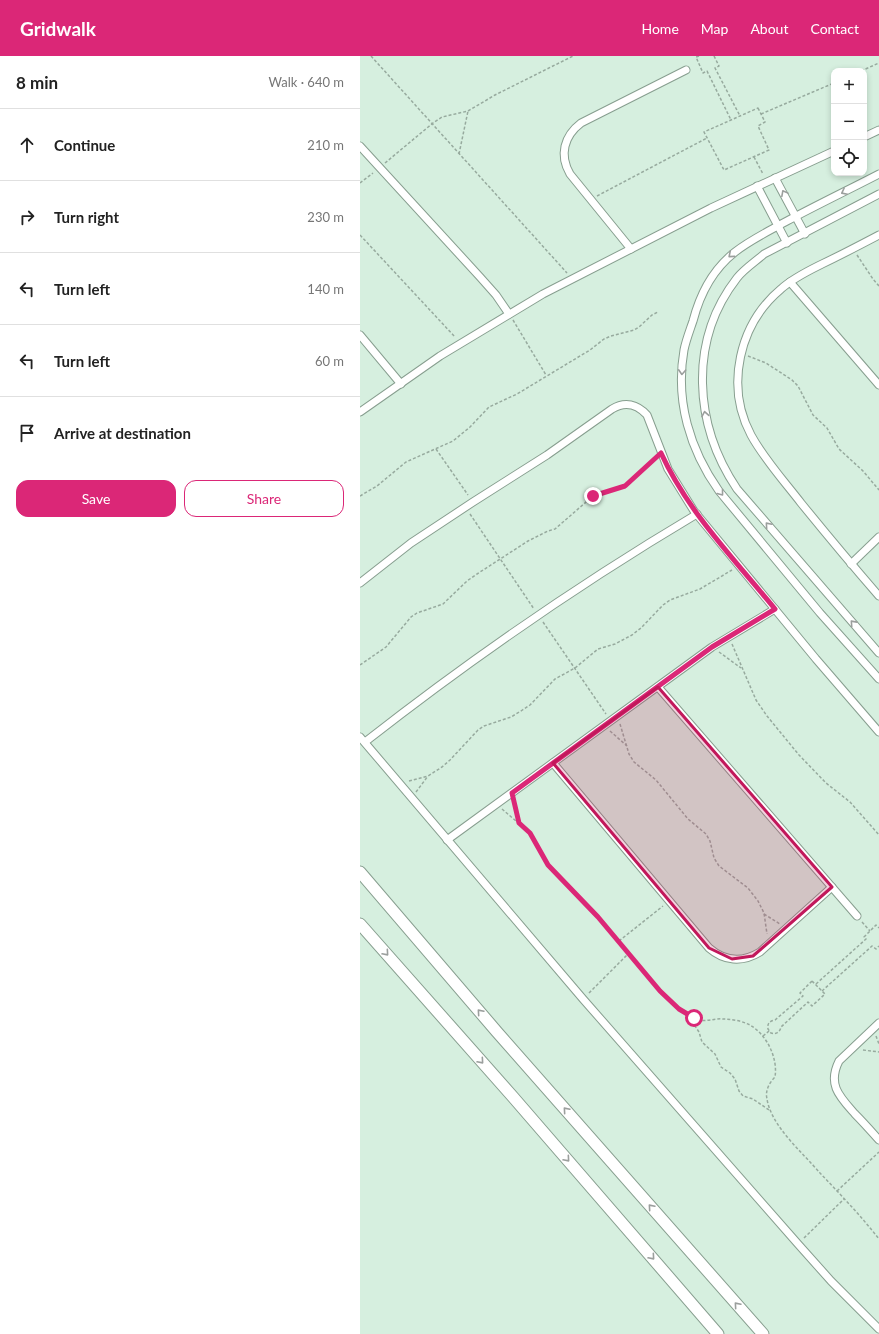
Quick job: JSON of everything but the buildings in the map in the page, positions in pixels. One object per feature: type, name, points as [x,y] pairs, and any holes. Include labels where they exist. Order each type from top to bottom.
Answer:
[{"type":"main road","points":[[360,872],[497,1032],[763,1334]]},
{"type":"main road","points":[[360,924],[513,1097],[718,1334]]},
{"type":"street","points":[[631,249],[570,174],[565,163],[565,144],[571,132],[581,123],[686,70]]},
{"type":"street","points":[[867,136],[879,130]]},
{"type":"street","points":[[360,146],[484,281],[509,314]]},
{"type":"street","points":[[360,412],[440,356],[572,278],[767,181],[831,152]]},
{"type":"street","points":[[879,174],[778,226],[735,252],[716,270],[698,303],[684,349],[682,380],[686,421],[699,458],[710,478],[719,491],[820,613],[879,679]]},
{"type":"street","points":[[775,178],[805,234]]},
{"type":"street","points":[[757,186],[787,243]]},
{"type":"street","points":[[879,194],[805,234],[764,254],[738,277],[722,302],[711,329],[704,358],[702,387],[706,418],[714,448],[737,489],[832,600],[879,652]]},
{"type":"street","points":[[879,235],[790,282],[772,296],[757,314],[747,335],[741,353],[738,371],[739,397],[745,422],[751,434],[765,456],[838,549],[879,596]]},
{"type":"street","points":[[790,282],[879,386]]},
{"type":"street","points":[[360,335],[400,384]]},
{"type":"street","points":[[360,583],[411,543],[546,455],[612,409],[626,404],[636,406],[647,415],[661,453],[677,485],[697,514],[879,732]]},
{"type":"street","points":[[697,514],[610,567],[526,622],[362,739],[583,998],[798,1244],[831,1281],[879,1329]]},
{"type":"street","points":[[851,564],[879,537]]},
{"type":"street","points":[[447,840],[712,647],[775,609]]},
{"type":"street","points":[[658,687],[857,916]]},
{"type":"street","points":[[552,763],[709,948],[720,956],[732,959],[746,958],[760,952],[832,888]]},
{"type":"street","points":[[879,1023],[839,1061],[835,1073],[835,1086],[840,1096],[879,1140]]},
{"type":"path","points":[[371,56],[572,278]]},
{"type":"path","points":[[360,183],[433,123],[442,118],[468,111],[495,95],[573,56]]},
{"type":"path","points":[[699,56],[696,57],[703,73],[707,71],[731,120]]},
{"type":"path","points":[[714,56],[718,66],[715,68],[740,116]]},
{"type":"path","points":[[867,68],[879,63]]},
{"type":"path","points":[[761,114],[831,84]]},
{"type":"path","points":[[758,108],[765,122],[758,126],[769,150],[724,170],[704,132],[731,120],[758,108]]},
{"type":"path","points":[[459,154],[468,111]]},
{"type":"path","points":[[591,199],[707,138]]},
{"type":"path","points":[[754,157],[767,181]]},
{"type":"path","points":[[360,234],[461,343]]},
{"type":"path","points":[[853,248],[872,279],[879,286]]},
{"type":"path","points":[[360,496],[376,486],[406,462],[436,449],[452,440],[462,433],[489,407],[506,400],[547,376],[590,350],[604,339],[634,330],[658,312]]},
{"type":"path","points":[[509,314],[547,376]]},
{"type":"path","points":[[741,353],[766,364],[792,380],[798,386],[813,415],[827,428],[839,449],[863,471],[879,490]]},
{"type":"path","points":[[436,449],[472,502]]},
{"type":"path","points":[[360,665],[386,647],[411,617],[417,613],[443,604],[476,574],[528,541],[560,526],[593,496],[625,486],[661,453]]},
{"type":"path","points":[[399,783],[428,776],[450,760],[478,730],[484,726],[511,717],[530,705],[555,679],[575,668],[598,648],[615,644],[632,636],[670,600],[700,589],[739,566]]},
{"type":"path","points":[[729,637],[756,700],[783,736],[826,783],[850,802],[879,835]]},
{"type":"path","points":[[712,647],[743,670]]},
{"type":"path","points":[[618,716],[629,754],[634,762],[656,780],[688,819],[706,834],[710,841],[714,858],[719,866],[748,888],[758,901],[764,913],[769,943]]},
{"type":"path","points":[[604,726],[627,746]]},
{"type":"path","points":[[412,798],[428,776]]},
{"type":"path","points":[[512,793],[519,823]]},
{"type":"path","points":[[497,804],[530,833],[548,865],[619,941],[660,991],[688,1015],[700,1021],[722,1019],[734,1020],[750,1025],[763,1036],[770,1045],[774,1059],[775,1077],[769,1084],[766,1098],[770,1110],[788,1138],[879,1239]]},
{"type":"path","points":[[619,941],[669,901]]},
{"type":"path","points":[[764,913],[786,928]]},
{"type":"path","points":[[857,916],[870,931]]},
{"type":"path","points":[[815,984],[866,939],[864,937],[876,925],[879,928]]},
{"type":"path","points":[[822,991],[844,969],[872,946],[876,949],[879,946]]},
{"type":"path","points":[[583,998],[629,953]]},
{"type":"path","points":[[812,981],[822,991],[824,994],[812,1006],[808,1002],[781,1027],[779,1032],[773,1034],[769,1031],[768,1026],[770,1022],[775,1020],[802,996],[800,993],[812,981]]},
{"type":"path","points":[[688,1015],[699,1032],[702,1042],[715,1054],[721,1067],[730,1073],[735,1079],[739,1091],[743,1096],[752,1099],[770,1110]]},
{"type":"path","points":[[763,1036],[769,1031]]},
{"type":"path","points":[[851,1049],[879,1052]]},
{"type":"path","points":[[836,1191],[879,1152]]},
{"type":"path","points":[[798,1244],[844,1199]]},
{"type":"highlighted area","points":[[658,687],[832,887],[753,956],[732,959],[709,948],[553,763]]},
{"type":"route","points":[[593,496],[625,486],[661,453],[677,485],[694,511],[775,609],[712,647],[512,793],[519,823],[530,833],[548,865],[598,917],[660,991],[679,1009],[694,1018]]}]
